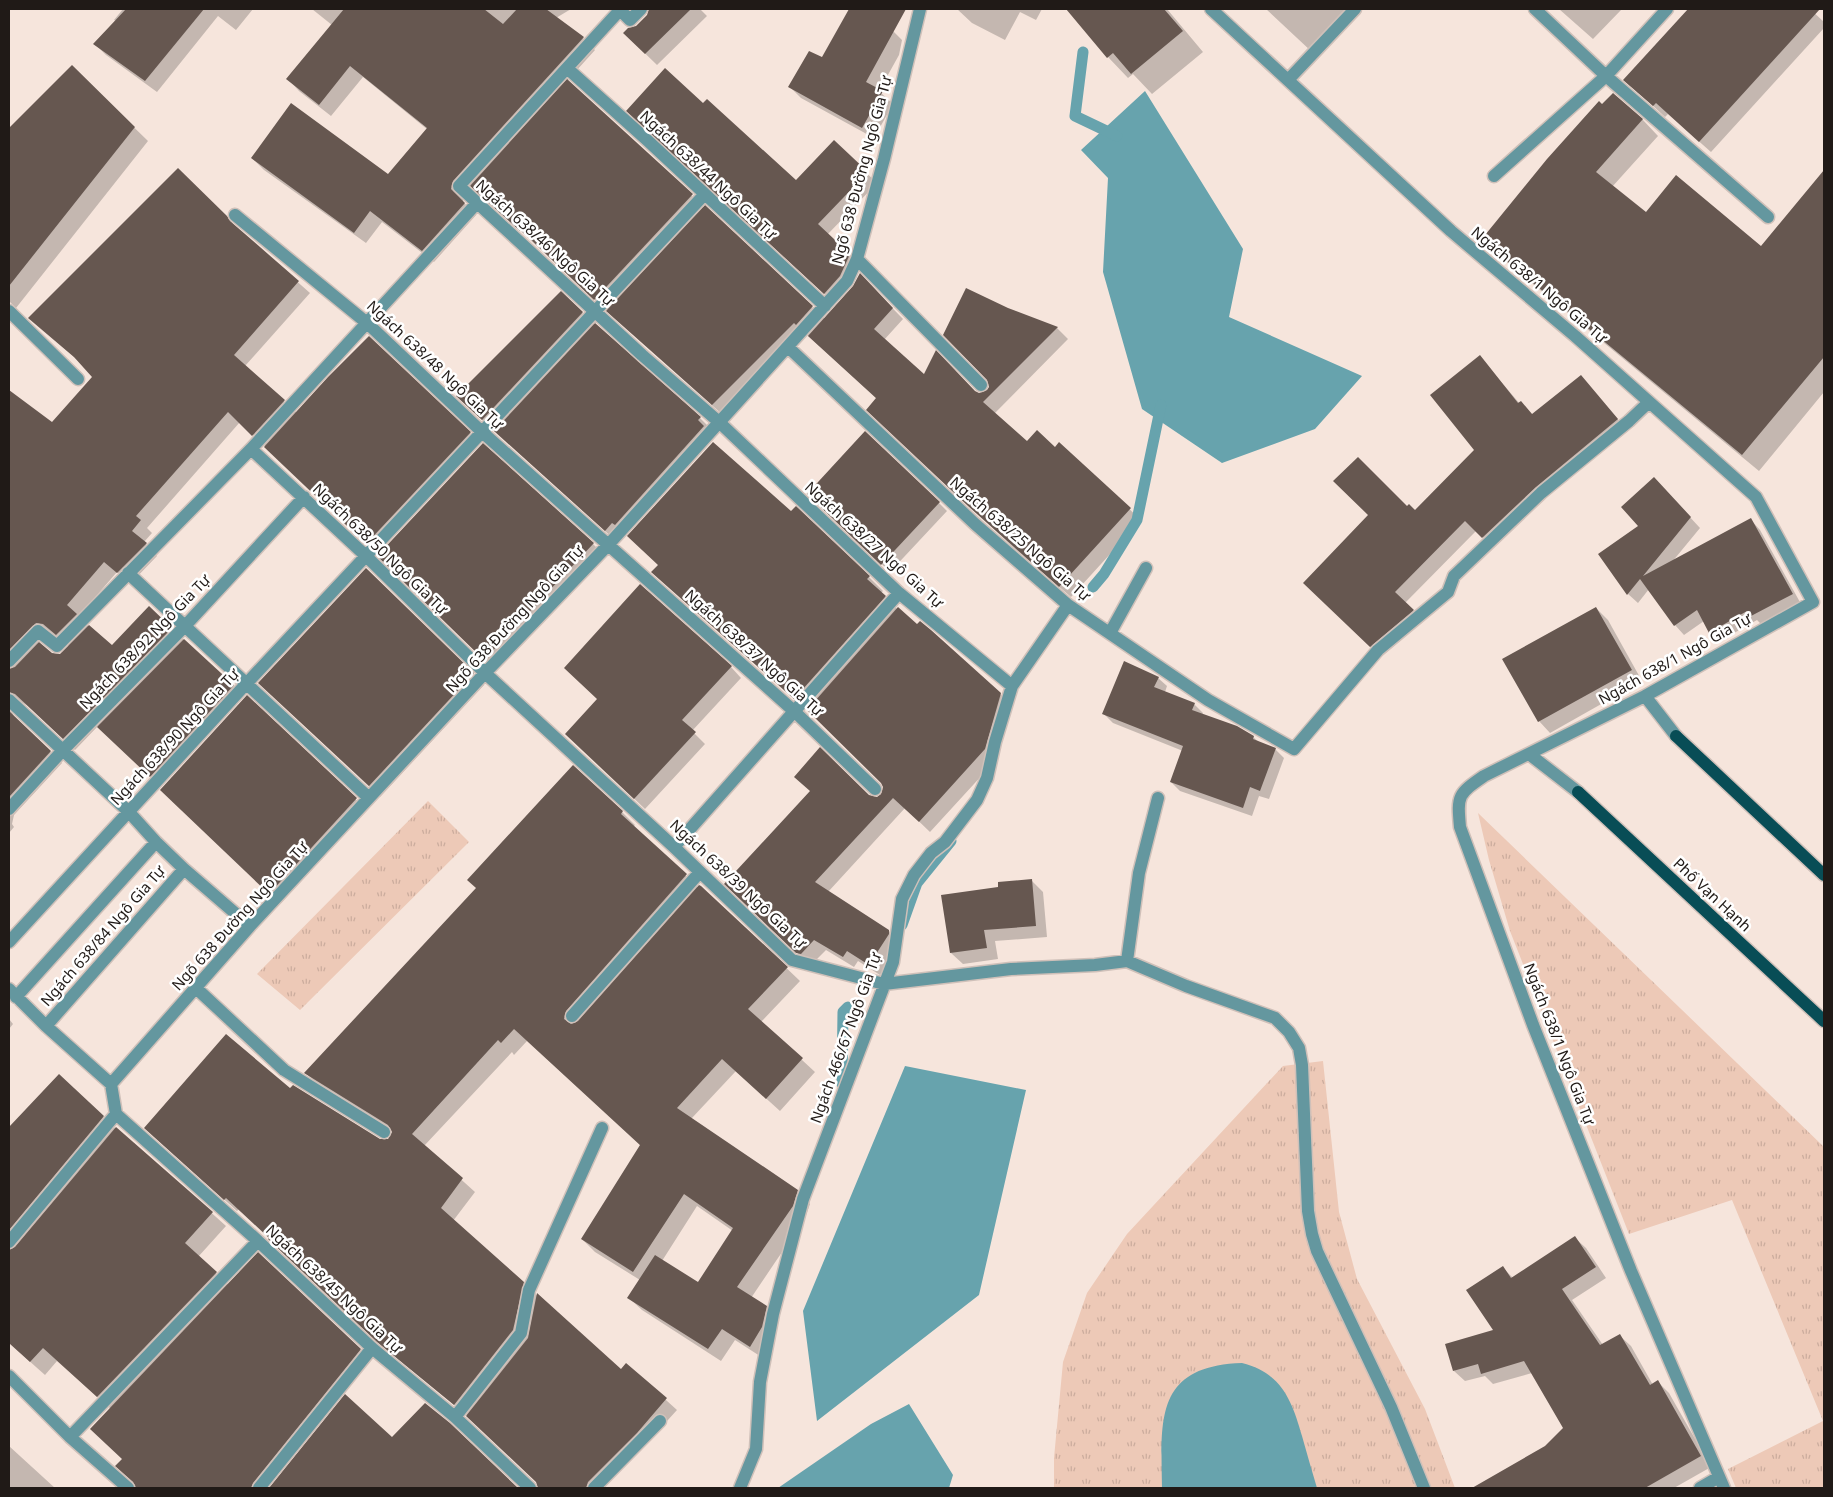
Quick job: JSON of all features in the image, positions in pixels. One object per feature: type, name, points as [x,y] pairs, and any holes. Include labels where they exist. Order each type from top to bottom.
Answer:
[{"type":"main road","points":[[1676,736],[1824,875]]},
{"type":"main road","name":"Phố Vạn Hạnh","points":[[1578,792],[1824,1021]]},
{"type":"street","name":"Ngách 638/46 Ngô Gia Tự","points":[[641,9],[630,20],[620,10],[459,186],[642,356],[719,422]]},
{"type":"street","name":"Ngõ 638 Đường Ngô Gia Tự","points":[[111,1084],[250,926],[485,673],[609,544],[847,281],[857,259],[884,159],[920,9]]},
{"type":"street","name":"Ngách 638/1 Ngô Gia Tự","points":[[1211,9],[1451,231],[1575,336],[1756,497],[1813,602],[1645,696],[1484,776],[1464,790],[1458,805],[1460,827],[1533,1025],[1631,1271],[1722,1482]]},
{"type":"street","points":[[1288,80],[1355,9]]},
{"type":"street","points":[[1535,9],[1606,76],[1768,217]]},
{"type":"street","points":[[1494,176],[1606,76],[1667,9]]},
{"type":"street","name":"Ngách 638/44 Ngô Gia Tự","points":[[568,69],[825,306]]},
{"type":"street","name":"Ngách 638/90 Ngô Gia Tự","points":[[9,942],[481,431],[596,312],[704,195]]},
{"type":"street","points":[[9,661],[38,631],[57,646],[251,449],[477,203]]},
{"type":"street","name":"Ngách 638/48 Ngô Gia Tự","points":[[235,215],[367,323],[481,431],[609,544]]},
{"type":"street","points":[[857,259],[981,385]]},
{"type":"street","points":[[9,311],[78,379]]},
{"type":"street","name":"Ngách 638/25 Ngô Gia Tự","points":[[788,347],[975,524],[1068,605],[1208,700],[1294,749],[1378,650],[1448,592],[1454,576],[1541,493],[1629,421],[1649,402]]},
{"type":"street","name":"Ngách 638/27 Ngô Gia Tự","points":[[719,422],[900,593],[1012,686]]},
{"type":"street","name":"Ngách 638/50 Ngô Gia Tự","points":[[251,449],[366,556],[485,673]]},
{"type":"street","name":"Ngách 638/92 Ngô Gia Tự","points":[[9,809],[63,750],[185,626],[304,497]]},
{"type":"street","name":"Ngách 638/37 Ngô Gia Tự","points":[[609,544],[795,712],[875,789]]},
{"type":"street","points":[[1110,633],[1146,568]]},
{"type":"street","points":[[128,573],[370,798]]},
{"type":"street","points":[[674,847],[900,593]]},
{"type":"street","name":"Ngách 466/67 Ngô Gia Tự","points":[[740,1488],[756,1449],[760,1382],[773,1314],[803,1199],[893,962],[902,898],[914,875],[931,854],[945,842],[976,800],[987,778],[995,742],[1012,686],[1068,605]]},
{"type":"street","name":"Ngách 638/39 Ngô Gia Tự","points":[[485,673],[674,847],[792,960],[884,984],[1011,969],[1127,962],[1186,986],[1275,1018],[1289,1032],[1298,1048],[1304,1079],[1308,1211],[1317,1252],[1391,1407],[1424,1488]]},
{"type":"street","points":[[1645,696],[1676,736]]},
{"type":"street","points":[[9,700],[128,812],[184,869],[250,926]]},
{"type":"street","points":[[1529,754],[1578,792]]},
{"type":"street","points":[[1127,962],[1139,873],[1158,798]]},
{"type":"street","points":[[9,1242],[116,1114],[111,1084],[12,993],[156,842]]},
{"type":"street","name":"Ngách 638/84 Ngô Gia Tự","points":[[46,1026],[184,869]]},
{"type":"street","points":[[572,1016],[700,872]]},
{"type":"street","points":[[196,988],[284,1070],[384,1132]]},
{"type":"street","name":"Ngách 638/45 Ngô Gia Tự","points":[[116,1114],[258,1241],[372,1348],[455,1418],[530,1488]]},
{"type":"street","points":[[455,1418],[521,1333],[529,1290],[602,1128]]},
{"type":"street","points":[[70,1437],[258,1241]]},
{"type":"street","points":[[259,1488],[372,1348]]},
{"type":"street","points":[[9,1376],[123,1487]]},
{"type":"street","points":[[594,1488],[660,1421]]},
{"type":"street","points":[[1700,1488],[1722,1482]]},
{"type":"green space","points":[[428,801],[469,842],[300,1010],[257,974]]},
{"type":"green space","points":[[1478,813],[1824,1147],[1824,1488],[1736,1488],[1728,1469],[1823,1421],[1732,1200],[1629,1234],[1510,931],[1489,860]]},
{"type":"green space","points":[[1323,1061],[1339,1212],[1357,1279],[1425,1409],[1455,1488],[1054,1488],[1054,1458],[1063,1362],[1087,1293],[1127,1234],[1283,1066]]},
{"type":"water","points":[[1145,91],[1243,249],[1229,317],[1362,376],[1315,429],[1222,463],[1142,409],[1103,272],[1108,178],[1081,150]]},
{"type":"water","points":[[905,1066],[1026,1090],[979,1295],[817,1421],[803,1311]]},
{"type":"water","points":[[1242,1363],[1256,1368],[1276,1381],[1289,1400],[1298,1423],[1317,1488],[1162,1488],[1164,1419],[1169,1401],[1178,1386],[1193,1374],[1214,1366]]},
{"type":"water","points":[[909,1404],[953,1475],[949,1488],[778,1488],[871,1424]]},
{"type":"building","points":[[126,9],[204,9],[145,81],[93,44]]},
{"type":"building","points":[[344,9],[484,9],[503,24],[517,9],[546,9],[584,37],[453,181],[451,189],[465,203],[422,251],[370,211],[354,233],[251,158],[291,103],[388,174],[427,128],[350,66],[319,105],[286,79]]},
{"type":"building","points":[[649,9],[691,9],[645,54],[623,33],[628,28],[636,26],[647,15]]},
{"type":"building","points":[[849,9],[906,9],[866,82],[883,91],[862,128],[788,87],[809,51],[822,57]]},
{"type":"building","points":[[1066,9],[1164,9],[1183,31],[1131,74],[1113,53],[1107,58]]},
{"type":"building","points":[[1688,9],[1820,9],[1699,142],[1656,103],[1653,106],[1623,80]]},
{"type":"building","points":[[72,65],[135,127],[9,286],[9,128]]},
{"type":"building","points":[[665,68],[703,103],[707,99],[796,180],[834,140],[868,172],[818,224],[850,254],[840,276],[824,294],[626,111]]},
{"type":"building","points":[[567,79],[693,194],[594,300],[521,230],[470,186]]},
{"type":"building","points":[[1613,93],[1643,119],[1596,172],[1646,212],[1676,175],[1761,246],[1824,170],[1824,357],[1742,455],[1481,240],[1547,159],[1599,101],[1602,104]]},
{"type":"building","points":[[178,168],[230,221],[299,281],[234,355],[285,400],[252,436],[228,412],[136,516],[141,520],[132,531],[147,543],[117,573],[104,562],[67,605],[77,614],[56,635],[43,624],[36,623],[9,650],[9,390],[52,422],[92,377],[74,357],[28,318]]},
{"type":"building","points":[[705,205],[813,306],[796,325],[794,323],[712,405],[606,311]]},
{"type":"building","points":[[860,273],[893,308],[874,329],[924,374],[936,350],[979,393],[987,390],[989,387],[987,380],[943,335],[966,288],[1008,308],[1058,327],[983,402],[1027,441],[1037,430],[1055,447],[1059,442],[1131,508],[1059,587],[968,506],[866,410],[876,398],[808,336],[853,286]]},
{"type":"building","points":[[561,291],[583,312],[482,420],[456,396]]},
{"type":"building","points":[[595,323],[701,417],[698,420],[704,426],[615,525],[612,523],[605,531],[494,431]]},
{"type":"building","points":[[369,336],[471,432],[366,544],[264,447],[328,377]]},
{"type":"building","points":[[1480,355],[1518,403],[1521,401],[1532,414],[1581,375],[1618,419],[1536,487],[1482,538],[1465,521],[1395,592],[1414,610],[1370,647],[1303,583],[1368,515],[1333,481],[1358,457],[1407,506],[1409,504],[1415,510],[1474,450],[1430,395]]},
{"type":"building","points":[[865,431],[940,502],[881,565],[807,494]]},
{"type":"building","points":[[713,442],[791,511],[796,506],[870,576],[867,579],[886,596],[794,699],[651,572],[658,565],[627,536]]},
{"type":"building","points":[[483,443],[594,543],[484,660],[377,556]]},
{"type":"building","points":[[1654,477],[1691,517],[1643,576],[1751,518],[1793,594],[1751,616],[1747,611],[1709,633],[1697,610],[1674,626],[1640,579],[1627,595],[1598,554],[1638,526],[1621,507]]},
{"type":"building","points":[[366,568],[474,673],[369,786],[258,683]]},
{"type":"building","points":[[640,584],[732,666],[682,720],[696,732],[634,799],[565,734],[597,699],[564,668]]},
{"type":"building","points":[[149,606],[172,628],[63,739],[15,694],[9,692],[9,669],[15,667],[39,642],[52,653],[60,654],[89,625],[112,645]]},
{"type":"building","points":[[898,607],[917,624],[920,621],[931,630],[1001,693],[985,749],[919,822],[893,798],[815,882],[889,930],[889,934],[869,965],[847,951],[843,957],[814,940],[801,954],[796,953],[724,884],[810,791],[794,777],[820,747],[869,795],[877,797],[881,794],[883,787],[881,783],[807,710]]},
{"type":"building","points":[[1596,607],[1632,670],[1538,722],[1502,659]]},
{"type":"building","points":[[184,639],[234,685],[150,777],[97,727]]},
{"type":"building","points":[[1124,661],[1159,677],[1154,687],[1195,703],[1192,710],[1237,726],[1254,736],[1253,739],[1276,748],[1260,791],[1250,787],[1243,808],[1170,782],[1183,746],[1102,714]]},
{"type":"building","points":[[247,695],[357,798],[269,894],[160,790]]},
{"type":"building","points":[[9,711],[51,751],[9,797]]},
{"type":"building","points":[[573,765],[623,811],[621,814],[687,874],[566,1011],[564,1019],[571,1024],[578,1021],[699,885],[701,886],[788,967],[748,1009],[803,1058],[766,1099],[722,1059],[677,1108],[798,1190],[793,1206],[737,1287],[767,1306],[762,1327],[750,1347],[722,1329],[708,1349],[627,1298],[655,1255],[698,1282],[733,1228],[684,1194],[633,1272],[581,1239],[640,1145],[514,1029],[501,1043],[498,1040],[412,1134],[463,1178],[441,1208],[524,1282],[513,1330],[454,1405],[377,1342],[226,1198],[224,1200],[144,1128],[226,1034],[290,1088],[293,1085],[380,1139],[388,1139],[392,1132],[388,1125],[304,1073],[476,888],[467,880]]},
{"type":"building","points":[[1032,879],[1036,926],[984,930],[987,948],[950,953],[941,895],[998,887],[998,882]]},
{"type":"building","points":[[59,1074],[104,1116],[9,1230],[9,1127]]},
{"type":"building","points":[[116,1127],[213,1212],[185,1243],[217,1272],[97,1397],[43,1348],[30,1362],[9,1343],[9,1250],[15,1247]]},
{"type":"building","points":[[1575,1236],[1596,1267],[1562,1289],[1600,1345],[1620,1334],[1650,1385],[1658,1380],[1701,1456],[1645,1488],[1472,1488],[1545,1446],[1563,1428],[1524,1361],[1481,1374],[1478,1364],[1453,1371],[1445,1344],[1493,1330],[1466,1290],[1503,1266],[1511,1278]]},
{"type":"building","points":[[258,1252],[361,1349],[253,1483],[251,1488],[136,1488],[133,1482],[115,1466],[122,1459],[90,1429]]},
{"type":"building","points":[[537,1293],[621,1369],[626,1363],[667,1398],[637,1433],[588,1482],[586,1488],[538,1488],[536,1482],[466,1416],[528,1338]]},
{"type":"building","points":[[345,1394],[392,1437],[425,1403],[450,1423],[518,1488],[269,1488]]},
{"type":"waterway","points":[[1083,52],[1075,116],[1117,136]]},
{"type":"waterway","points":[[1093,587],[1104,574],[1137,520],[1161,405]]},
{"type":"waterway","points":[[902,925],[917,883],[951,841]]},
{"type":"waterway","points":[[842,1084],[843,1012],[848,1007]]}]
